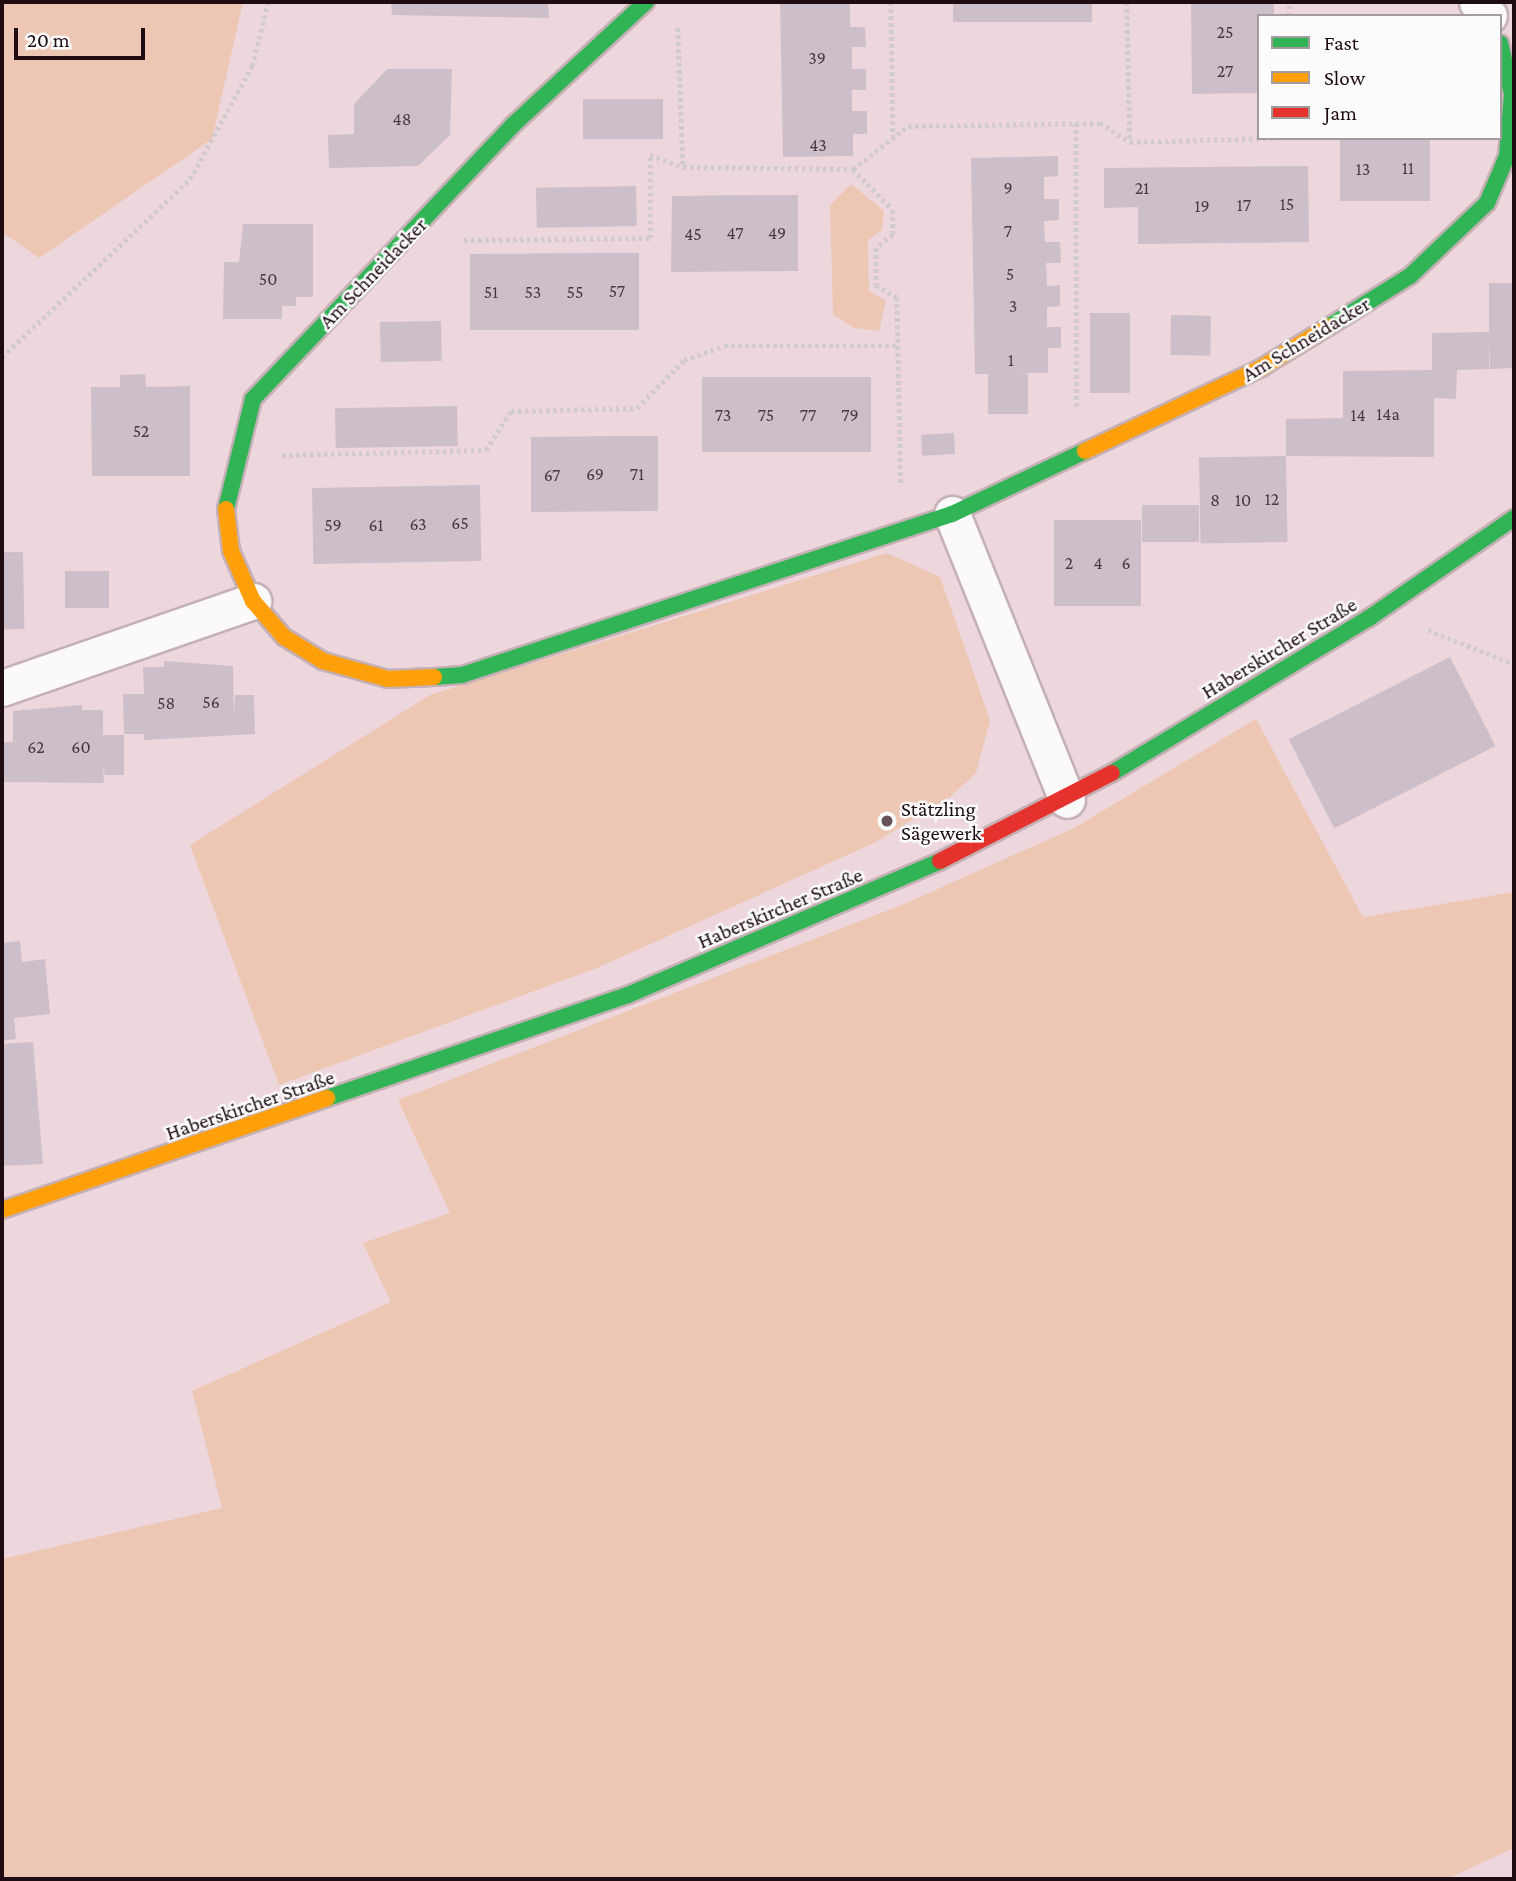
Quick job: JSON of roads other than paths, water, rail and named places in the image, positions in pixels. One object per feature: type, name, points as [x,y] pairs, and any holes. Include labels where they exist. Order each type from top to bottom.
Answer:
[{"type":"street","name":"Am Schneidacker","points":[[646,2],[513,125],[253,399],[232,457],[225,500],[231,551],[253,601],[284,637],[323,661],[388,679],[462,675],[952,514],[1077,460],[1261,368],[1410,276],[1454,240],[1487,203],[1507,156],[1513,94],[1502,51]]},
{"type":"street","points":[[952,514],[1068,800]]},
{"type":"street","name":"Haberskircher Straße","points":[[2,1210],[628,995],[1068,800],[1369,618],[1514,518]]},
{"type":"street","points":[[2,688],[253,601]]},
{"type":"place","name":"Stätzling Sägewerk","points":[[887,821]]}]
